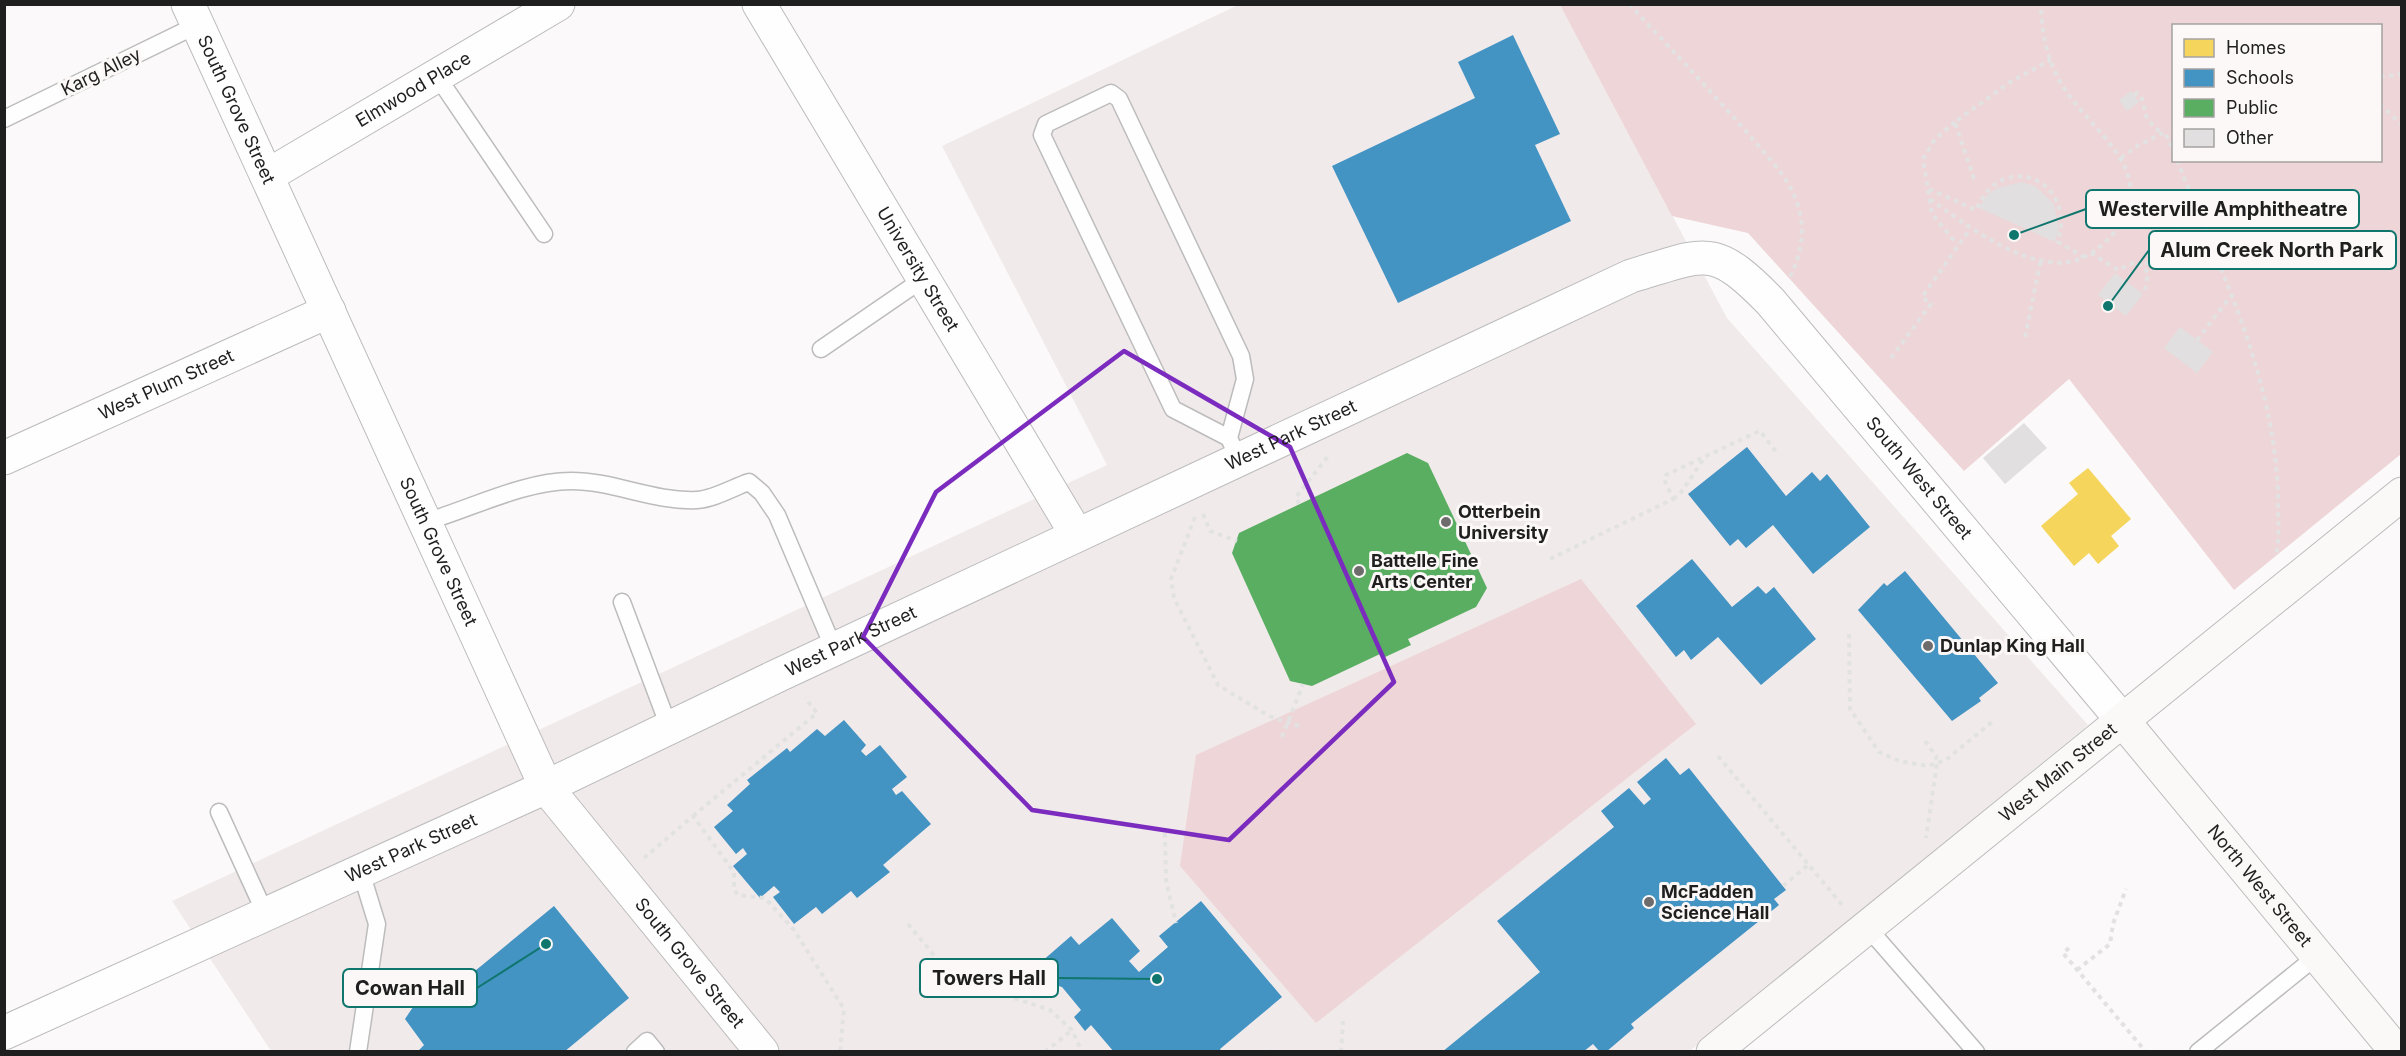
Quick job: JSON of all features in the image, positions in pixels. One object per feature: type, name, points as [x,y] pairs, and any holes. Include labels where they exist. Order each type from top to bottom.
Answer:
[{"type":"main road","name":"West Main Street","points":[[1713,1052],[1858,920],[2123,721],[2402,494]]},
{"type":"main road","name":"North West Street","points":[[2123,721],[2397,1052]]},
{"type":"street","name":"Elmwood Place","points":[[267,176],[558,4]]},
{"type":"street","name":"University Street","points":[[759,4],[1077,535]]},
{"type":"street","name":"South Grove Street","points":[[193,15],[546,787],[762,1052]]},
{"type":"street","name":"South West Street","points":[[1700,256],[1724,261],[1744,275],[1770,302],[2123,721]]},
{"type":"street","name":"West Park Street","points":[[4,1032],[546,787],[1077,535],[1234,449],[1631,276],[1700,256]]},
{"type":"street","name":"West Plum Street","points":[[4,458],[329,311]]},
{"type":"lane","name":"Karg Alley","points":[[4,119],[193,15]]},
{"type":"lane","points":[[437,76],[544,234]]},
{"type":"lane","points":[[1111,93],[1119,99],[1241,356],[1245,379],[1234,449],[1173,410],[1042,135],[1046,124],[1111,93]]},
{"type":"lane","points":[[821,348],[923,279]]},
{"type":"lane","points":[[425,522],[519,490],[568,481],[601,482],[645,496],[699,500],[749,482],[762,493],[777,515],[834,649]]},
{"type":"lane","points":[[622,602],[669,727]]},
{"type":"lane","points":[[219,812],[266,915]]},
{"type":"lane","points":[[358,1052],[376,924],[361,872]]},
{"type":"lane","points":[[1858,920],[1976,1052]]},
{"type":"lane","points":[[2198,1052],[2318,955]]},
{"type":"lane","points":[[635,1052],[647,1041],[656,1052]]},
{"type":"path","points":[[1629,4],[1715,96],[1789,182],[1799,207],[1802,234],[1799,257],[1785,286],[1770,302]]},
{"type":"path","points":[[1930,199],[1970,229],[2008,249],[2041,259],[2061,262],[2082,258],[2119,227],[2130,207],[2133,185],[2121,158],[2065,90],[2050,60],[2042,4]]},
{"type":"path","points":[[1955,242],[1932,214],[1923,159],[1935,139],[1955,122],[2010,82],[2050,60]]},
{"type":"path","points":[[2382,77],[2402,74]]},
{"type":"path","points":[[2134,95],[2137,93],[2142,99],[2147,119],[2163,133],[2172,149]]},
{"type":"path","points":[[2382,106],[2402,124]]},
{"type":"path","points":[[1955,122],[1974,179]]},
{"type":"path","points":[[2121,158],[2172,130]]},
{"type":"path","points":[[2402,147],[2402,156]]},
{"type":"path","points":[[2178,162],[2249,338],[2269,416],[2277,461],[2279,537],[2275,563]]},
{"type":"path","points":[[1929,189],[1976,210],[1983,194],[2000,180],[2013,176],[2036,181],[2048,188],[2060,207],[2062,228],[2058,242],[2082,258]]},
{"type":"path","points":[[2144,267],[2176,231],[2178,219],[2187,207],[2194,203]]},
{"type":"path","points":[[1891,357],[1930,304],[1922,297],[1970,229]]},
{"type":"path","points":[[2176,231],[2187,243],[2211,245]]},
{"type":"path","points":[[2091,252],[2118,270],[2135,262],[2144,267],[2148,274],[2145,290]]},
{"type":"path","points":[[2025,337],[2041,259]]},
{"type":"path","points":[[2197,340],[2232,296]]},
{"type":"path","points":[[1673,499],[1664,479],[1666,475],[1760,431],[1777,453]]},
{"type":"path","points":[[1299,504],[1296,497],[1301,488],[1329,455]]},
{"type":"path","points":[[1550,559],[1673,499],[1680,494],[1706,456]]},
{"type":"path","points":[[1203,514],[1210,531],[1237,541]]},
{"type":"path","points":[[1195,517],[1171,579],[1174,598],[1218,685],[1269,716],[1302,727]]},
{"type":"path","points":[[1849,634],[1850,709],[1879,752],[1899,761],[1928,766],[1946,760],[1992,722]]},
{"type":"path","points":[[1282,737],[1303,684]]},
{"type":"path","points":[[637,864],[817,713],[805,698]]},
{"type":"path","points":[[1925,741],[1936,756],[1937,763],[1925,841]]},
{"type":"path","points":[[1718,756],[1808,865],[1858,920]]},
{"type":"path","points":[[693,816],[734,872],[734,890],[738,895],[765,898],[794,930],[844,1009],[840,1052]]},
{"type":"path","points":[[1165,833],[1166,880],[1176,922]]},
{"type":"path","points":[[1784,886],[1808,865]]},
{"type":"path","points":[[2077,970],[2109,944],[2113,924],[2126,888]]},
{"type":"path","points":[[908,924],[953,978],[1050,1010],[1072,1030],[1082,1052]]},
{"type":"path","points":[[2068,948],[2063,953],[2146,1052]]},
{"type":"path","points":[[1341,1052],[1343,1021]]},
{"type":"path","points":[[1045,1052],[1072,1030]]},
{"type":"highlighted area","points":[[1124,351],[1290,447],[1394,682],[1229,840],[1032,810],[863,637],[936,492]]},
{"type":"shaded area","name":"Otterbein University","points":[[1238,5],[1560,5],[1727,318],[2088,725],[1690,1051],[271,1051],[172,901],[1107,465],[942,146]]},
{"type":"shaded area","points":[[1560,5],[2401,5],[2401,454],[2234,590],[2069,379],[1964,471],[1748,233],[1672,216]]},
{"type":"shaded area","points":[[1581,579],[1696,724],[1316,1023],[1180,866],[1196,755]]},
{"type":"building: Homes","points":[[2088,468],[2131,519],[2111,536],[2119,546],[2098,564],[2089,553],[2074,566],[2041,526],[2078,494],[2069,483]]},
{"type":"building: Schools","points":[[1513,35],[1560,134],[1535,145],[1571,221],[1398,303],[1332,166],[1475,98],[1458,62]]},
{"type":"building: Schools","points":[[1747,447],[1786,496],[1812,472],[1820,481],[1827,474],[1870,527],[1813,574],[1773,525],[1746,548],[1738,539],[1730,546],[1688,494]]},
{"type":"building: Schools","points":[[1692,559],[1732,607],[1758,586],[1766,594],[1774,587],[1816,639],[1761,685],[1718,637],[1691,660],[1684,650],[1676,657],[1636,606]]},
{"type":"building: Schools","name":"Dunlap King Hall","points":[[1905,571],[1998,683],[1979,698],[1981,701],[1952,721],[1858,610],[1884,583],[1887,586]]},
{"type":"building: Schools","points":[[844,720],[866,745],[861,751],[866,756],[880,745],[907,777],[892,789],[896,795],[902,791],[931,824],[883,865],[890,872],[857,898],[851,891],[822,914],[816,907],[794,924],[773,897],[780,892],[774,886],[760,898],[733,866],[747,854],[743,848],[736,854],[714,827],[733,811],[727,805],[750,784],[747,780],[787,748],[790,752],[817,729],[825,736]]},
{"type":"building: Schools","name":"McFadden Science Hall","points":[[1666,758],[1680,775],[1689,768],[1786,890],[1774,899],[1779,905],[1631,1024],[1634,1028],[1606,1052],[1600,1052],[1593,1044],[1583,1052],[1442,1052],[1540,972],[1497,921],[1614,827],[1601,811],[1629,788],[1644,805],[1651,799],[1637,782]]},
{"type":"building: Schools","points":[[1201,901],[1282,997],[1220,1049],[1222,1052],[1114,1052],[1091,1025],[1085,1031],[1074,1017],[1081,1010],[1062,987],[1051,984],[1042,974],[1041,962],[1071,936],[1079,945],[1112,918],[1140,951],[1129,961],[1139,972],[1168,947],[1159,936]]},
{"type":"building: Schools","points":[[554,906],[629,998],[564,1052],[417,1052],[424,1045],[405,1019],[429,983],[442,998]]},
{"type":"building: Public","name":"Battelle Fine Arts Center","points":[[1407,453],[1428,463],[1487,588],[1476,607],[1408,639],[1411,645],[1383,658],[1380,654],[1312,686],[1290,681],[1232,553],[1239,533]]},
{"type":"building: Other","points":[[2131,91],[2139,102],[2127,111],[2119,100]]},
{"type":"building: Other","points":[[2022,182],[2035,186],[2054,204],[2059,229],[2055,242],[1979,208],[1986,196],[1997,188]]},
{"type":"building: Other","points":[[2115,273],[2143,294],[2126,316],[2098,295]]},
{"type":"building: Other","points":[[2180,327],[2213,352],[2197,373],[2164,348]]},
{"type":"building: Other","points":[[2024,423],[2047,448],[2005,484],[1983,458]]},
{"type":"place","name":"Westerville Amphitheatre","points":[[2014,235]]},
{"type":"place","name":"Alum Creek North Park","points":[[2108,306]]},
{"type":"place","name":"Otterbein University","points":[[1446,522]]},
{"type":"place","name":"Battelle Fine Arts Center","points":[[1359,571]]},
{"type":"place","name":"Dunlap King Hall","points":[[1928,646]]},
{"type":"place","name":"McFadden Science Hall","points":[[1649,902]]},
{"type":"place","name":"Cowan Hall","points":[[546,944]]},
{"type":"place","name":"Towers Hall","points":[[1157,979]]}]
